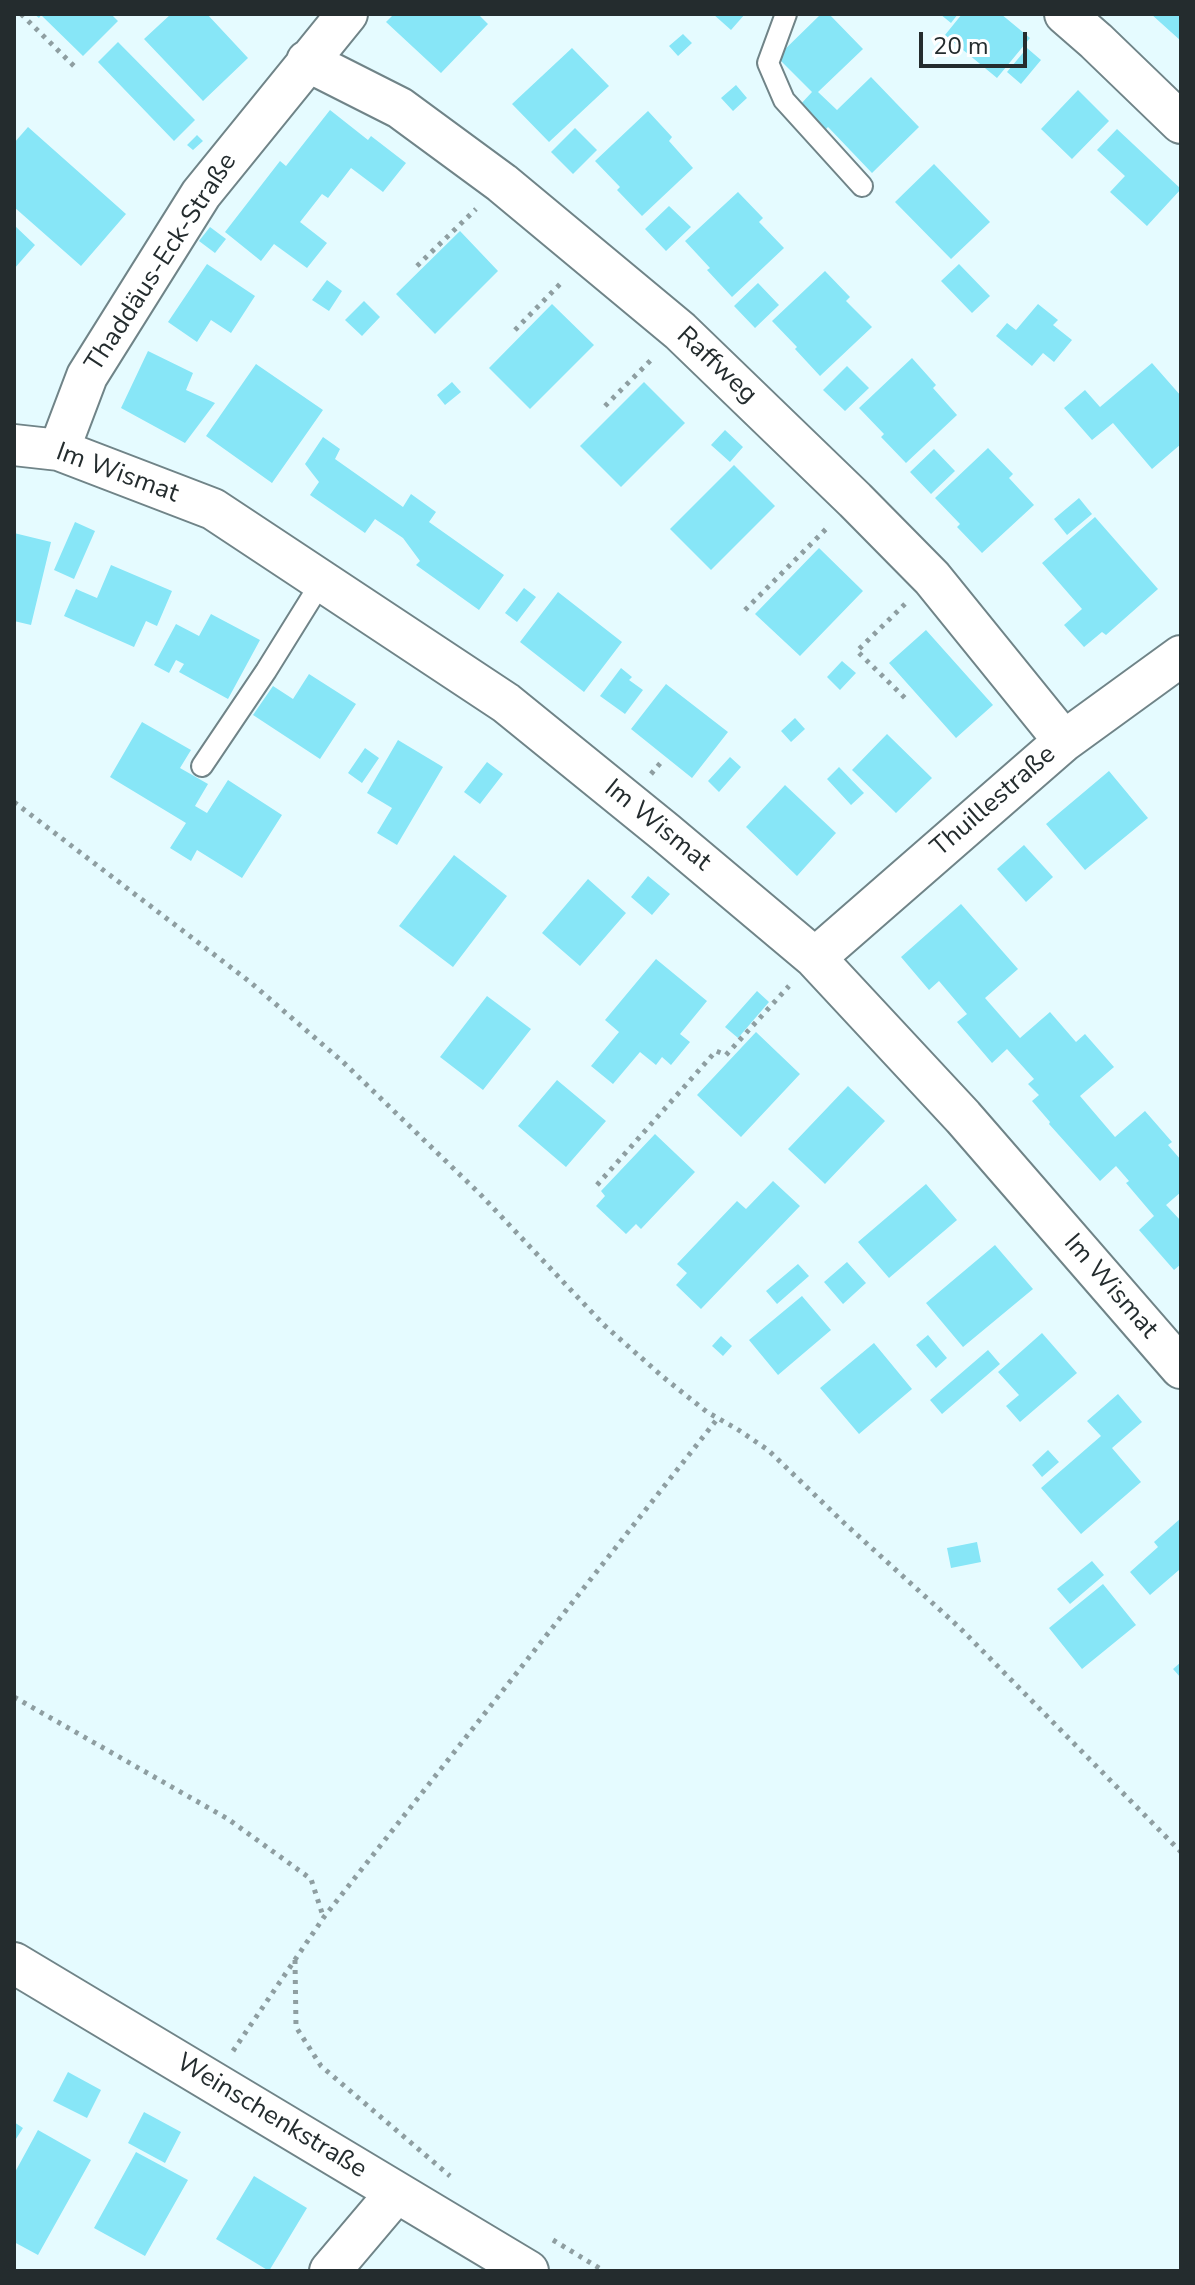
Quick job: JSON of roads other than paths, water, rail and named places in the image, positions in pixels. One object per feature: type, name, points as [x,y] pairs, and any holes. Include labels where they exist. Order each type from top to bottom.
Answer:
[{"type":"street","name":"Thaddäus-Eck-Straße","points":[[59,450],[87,376],[201,194],[347,14]]},
{"type":"street","points":[[1065,14],[1181,123]]},
{"type":"street","name":"Raffweg","points":[[307,61],[400,108],[502,183],[680,331],[932,578],[1064,741]]},
{"type":"street","name":"Im Wismat","points":[[14,445],[59,450],[213,509],[506,703],[815,958],[963,1117],[1181,1368]]},
{"type":"street","name":"Thuillestraße","points":[[815,958],[1064,741],[1181,656]]},
{"type":"street","name":"Weinschenkstraße","points":[[14,1963],[528,2271]]},
{"type":"street","points":[[330,2271],[396,2193]]},
{"type":"lane","points":[[786,14],[768,63],[784,100],[862,186]]},
{"type":"lane","points":[[202,766],[322,581]]}]
